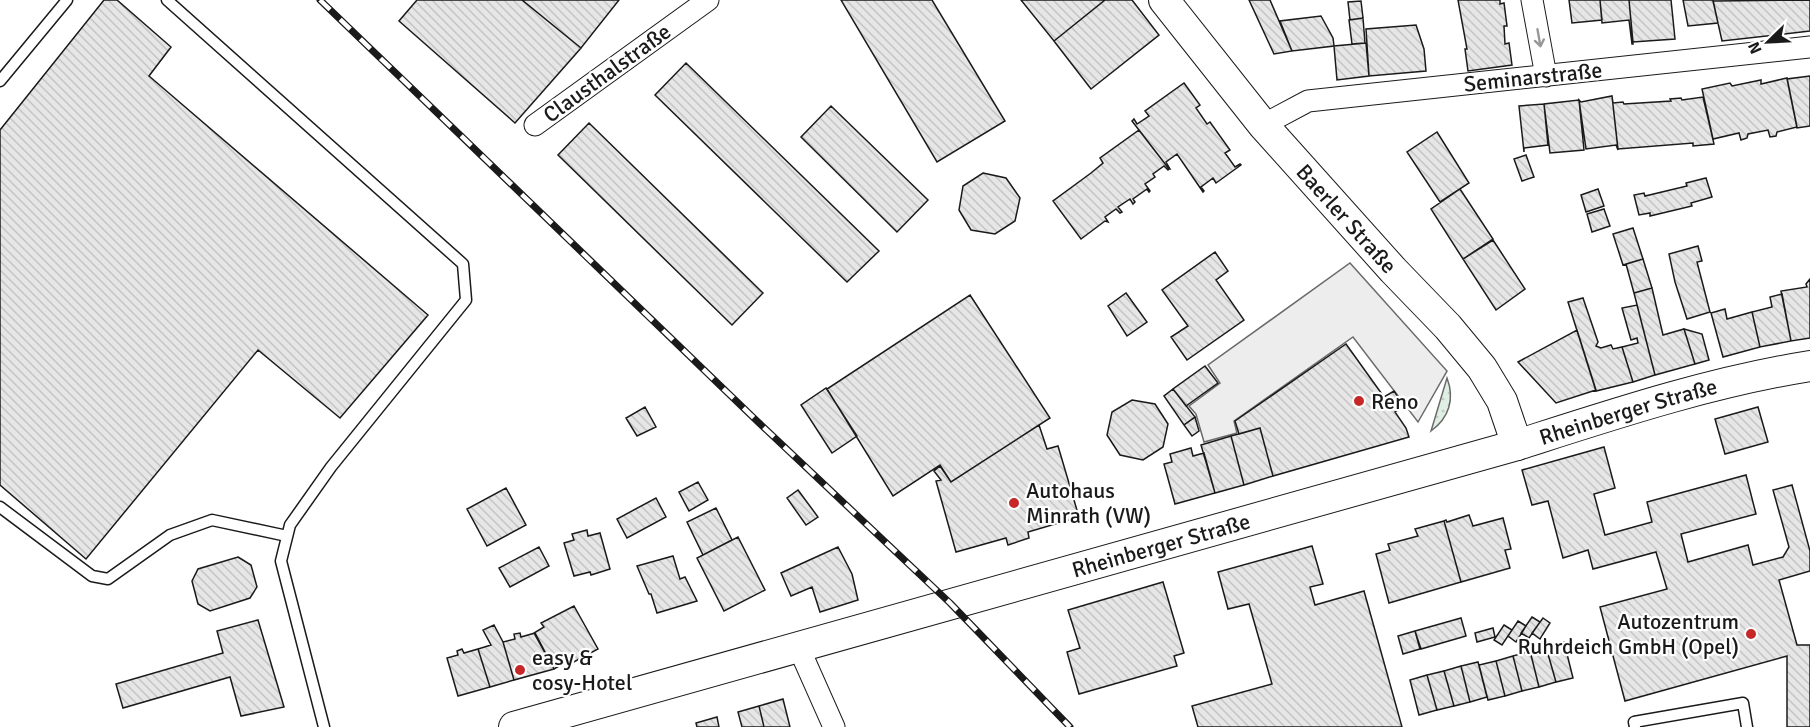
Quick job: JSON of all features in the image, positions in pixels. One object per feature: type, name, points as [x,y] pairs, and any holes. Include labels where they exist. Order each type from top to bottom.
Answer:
[{"type":"main road","name":"Baerler Straße","points":[[1164,0],[1263,125],[1393,270],[1449,327],[1482,368],[1502,401],[1517,445]]},
{"type":"main road","name":"Rheinberger Straße","points":[[514,727],[1517,445],[1653,401],[1740,378],[1810,366]]},
{"type":"street","name":"Clausthalstraße","points":[[536,125],[708,0]]},
{"type":"street","points":[[1532,0],[1546,76]]},
{"type":"street","name":"Seminarstraße","points":[[1263,125],[1308,100],[1810,47]]},
{"type":"street","points":[[798,646],[834,727]]},
{"type":"lane","points":[[0,81],[68,0]]},
{"type":"lane","points":[[167,0],[463,264],[466,300],[331,467],[290,525],[281,561],[324,727]]},
{"type":"lane","points":[[0,507],[92,576],[108,579],[170,535],[212,520],[287,536]]},
{"type":"lane","points":[[1635,727],[1634,722],[1743,703],[1747,727]]},
{"type":"green space","points":[[1447,378],[1450,393],[1449,408],[1442,420],[1431,431]]},
{"type":"shaded area","points":[[1350,263],[1447,371],[1418,422],[1353,337],[1234,421],[1237,433],[1204,442],[1196,414],[1189,406],[1220,383],[1208,365]]},
{"type":"building","points":[[104,0],[117,0],[171,47],[149,76],[428,315],[340,418],[258,350],[86,559],[0,485],[0,130]]},
{"type":"building","points":[[417,0],[522,0],[581,48],[515,123],[399,21]]},
{"type":"building","points":[[522,0],[619,0],[581,48]]},
{"type":"building","points":[[841,0],[932,0],[1005,121],[937,162]]},
{"type":"building","points":[[1021,0],[1105,0],[1054,41]]},
{"type":"building","points":[[1105,0],[1132,0],[1159,35],[1091,89],[1054,41]]},
{"type":"building","points":[[1249,0],[1270,0],[1292,51],[1274,54]]},
{"type":"building","points":[[1458,0],[1500,0],[1500,4],[1504,3],[1507,26],[1504,26],[1505,44],[1509,43],[1512,65],[1468,71],[1465,49],[1467,49]]},
{"type":"building","points":[[1569,0],[1600,0],[1602,20],[1572,23]]},
{"type":"building","points":[[1600,0],[1629,0],[1633,44],[1629,20],[1602,23]]},
{"type":"building","points":[[1629,0],[1671,0],[1675,39],[1633,42]]},
{"type":"building","points":[[1683,0],[1713,0],[1718,23],[1688,26]]},
{"type":"building","points":[[1810,0],[1810,31],[1722,41],[1713,1]]},
{"type":"building","points":[[1361,1],[1363,18],[1350,20],[1348,2]]},
{"type":"building","points":[[1321,16],[1333,38],[1334,46],[1292,51],[1280,21]]},
{"type":"building","points":[[1363,18],[1365,43],[1352,44],[1349,20]]},
{"type":"building","points":[[1416,25],[1424,49],[1426,71],[1369,76],[1366,29]]},
{"type":"building","points":[[1366,43],[1369,76],[1337,80],[1334,46]]},
{"type":"building","points":[[686,63],[879,251],[847,282],[655,95]]},
{"type":"building","points":[[1810,76],[1810,126],[1797,128],[1787,79]]},
{"type":"building","points":[[1787,78],[1797,127],[1777,132],[1776,136],[1770,137],[1768,130],[1748,134],[1747,138],[1741,140],[1739,133],[1713,139],[1702,89],[1761,80],[1761,84]]},
{"type":"building","points":[[1184,83],[1200,105],[1196,108],[1207,124],[1210,122],[1230,150],[1225,153],[1235,167],[1241,165],[1216,183],[1213,178],[1201,187],[1203,192],[1177,154],[1166,162],[1169,169],[1132,121],[1134,119],[1137,124],[1149,116],[1145,111]]},
{"type":"building","points":[[1612,96],[1618,150],[1616,145],[1586,149],[1579,100],[1581,102]]},
{"type":"building","points":[[1612,96],[1613,103],[1623,102],[1624,104],[1703,97],[1714,144],[1693,146],[1693,143],[1618,149]]},
{"type":"building","points":[[1579,100],[1584,150],[1550,153],[1544,104]]},
{"type":"building","points":[[1544,104],[1548,145],[1524,148],[1524,152],[1519,106]]},
{"type":"building","points":[[831,106],[928,200],[897,232],[801,137]]},
{"type":"building","points":[[589,123],[763,293],[732,325],[558,155]]},
{"type":"building","points":[[1139,130],[1169,169],[1164,166],[1153,174],[1155,177],[1145,184],[1149,192],[1147,189],[1133,199],[1135,202],[1133,204],[1130,199],[1118,207],[1122,212],[1116,209],[1105,217],[1108,222],[1105,221],[1081,239],[1053,201],[1103,163],[1100,158]]},
{"type":"building","points":[[1437,132],[1469,183],[1440,202],[1407,152]]},
{"type":"building","points":[[1526,155],[1534,177],[1522,181],[1514,159]]},
{"type":"building","points":[[983,173],[1006,178],[1020,198],[1015,221],[995,234],[971,230],[959,210],[963,186]]},
{"type":"building","points":[[1706,178],[1712,197],[1691,203],[1692,206],[1650,216],[1650,213],[1639,215],[1634,195],[1644,193],[1645,196],[1687,186],[1686,183]]},
{"type":"building","points":[[1460,189],[1493,239],[1463,259],[1431,209]]},
{"type":"building","points":[[1598,189],[1604,206],[1586,212],[1581,195]]},
{"type":"building","points":[[1604,209],[1610,226],[1592,232],[1587,214]]},
{"type":"building","points":[[1633,228],[1643,259],[1623,265],[1613,234]]},
{"type":"building","points":[[1493,240],[1525,289],[1496,310],[1463,259]]},
{"type":"building","points":[[1698,246],[1702,261],[1697,262],[1710,312],[1687,319],[1669,254]]},
{"type":"building","points":[[1215,252],[1228,271],[1216,280],[1244,320],[1187,360],[1171,337],[1188,326],[1162,290]]},
{"type":"building","points":[[1643,259],[1652,288],[1634,293],[1626,264]]},
{"type":"building","points":[[1810,279],[1810,338],[1791,341],[1781,291],[1807,287],[1806,284]]},
{"type":"building","points":[[1652,288],[1663,335],[1684,329],[1695,364],[1655,375],[1634,293]]},
{"type":"building","points":[[1126,293],[1147,322],[1127,336],[1108,306]]},
{"type":"building","points":[[1782,294],[1791,341],[1760,347],[1752,312],[1772,307],[1770,297]]},
{"type":"building","points":[[970,295],[1050,418],[951,482],[940,465],[893,496],[827,389]]},
{"type":"building","points":[[1583,298],[1598,342],[1596,346],[1601,348],[1611,345],[1613,349],[1622,347],[1633,382],[1596,391],[1568,302]]},
{"type":"building","points":[[1637,305],[1655,375],[1633,382],[1622,347],[1638,343],[1637,338],[1631,340],[1622,308]]},
{"type":"building","points":[[1725,309],[1727,319],[1752,312],[1760,347],[1723,357],[1711,313]]},
{"type":"building","points":[[1684,329],[1702,334],[1709,360],[1695,364]]},
{"type":"building","points":[[1577,330],[1596,390],[1556,403],[1518,362]]},
{"type":"building","points":[[1346,344],[1384,397],[1394,391],[1404,406],[1395,412],[1409,437],[1273,476],[1260,428],[1239,434],[1235,421]]},
{"type":"building","points":[[1205,366],[1218,383],[1186,406],[1173,389]]},
{"type":"building","points":[[826,388],[857,436],[832,453],[801,405]]},
{"type":"building","points":[[1173,389],[1195,417],[1184,425],[1164,396]]},
{"type":"building","points":[[1132,400],[1155,404],[1168,424],[1163,447],[1143,460],[1120,455],[1107,435],[1112,412]]},
{"type":"building","points":[[645,407],[656,427],[637,436],[626,418]]},
{"type":"building","points":[[1758,407],[1768,442],[1725,454],[1715,419]]},
{"type":"building","points":[[1195,417],[1199,431],[1192,436],[1184,425]]},
{"type":"building","points":[[1039,425],[1047,449],[1058,446],[1079,517],[1028,532],[1029,538],[1008,545],[1006,538],[956,552],[936,481],[941,480],[934,471],[940,466],[951,482]]},
{"type":"building","points":[[1260,428],[1273,476],[1244,485],[1231,436]]},
{"type":"building","points":[[1231,436],[1244,485],[1215,493],[1201,445]]},
{"type":"building","points":[[1604,447],[1615,488],[1594,494],[1605,535],[1652,522],[1647,502],[1746,475],[1756,514],[1681,534],[1688,562],[1748,545],[1753,565],[1783,557],[1789,547],[1773,490],[1792,485],[1810,551],[1810,571],[1779,580],[1797,645],[1810,645],[1810,727],[1787,727],[1787,656],[1625,701],[1600,607],[1667,589],[1656,552],[1593,569],[1588,550],[1563,558],[1548,501],[1532,505],[1522,470]]},
{"type":"building","points":[[1191,448],[1193,456],[1204,453],[1215,493],[1175,504],[1164,464],[1172,462],[1170,454]]},
{"type":"building","points":[[698,482],[708,500],[689,511],[679,492]]},
{"type":"building","points":[[506,488],[526,525],[487,546],[467,509]]},
{"type":"building","points":[[798,490],[818,517],[806,525],[787,498]]},
{"type":"building","points":[[656,498],[666,517],[627,538],[617,519]]},
{"type":"building","points":[[716,508],[732,540],[703,555],[687,522]]},
{"type":"building","points":[[1469,515],[1473,526],[1503,518],[1511,549],[1505,550],[1510,568],[1461,582],[1444,521]]},
{"type":"building","points":[[1444,521],[1461,582],[1389,603],[1376,554],[1390,550],[1388,544],[1418,536],[1415,529]]},
{"type":"building","points":[[587,530],[588,536],[600,533],[610,569],[591,575],[590,572],[574,576],[564,543],[574,540],[572,534]]},
{"type":"building","points":[[738,537],[765,590],[724,611],[697,558]]},
{"type":"building","points":[[1312,546],[1323,584],[1310,587],[1315,605],[1364,591],[1402,727],[1198,727],[1192,706],[1272,684],[1249,604],[1228,609],[1218,572]]},
{"type":"building","points":[[539,547],[549,566],[510,587],[499,568]]},
{"type":"building","points":[[838,547],[852,574],[858,600],[820,612],[812,587],[791,596],[781,573]]},
{"type":"building","points":[[673,556],[680,579],[685,577],[697,601],[657,613],[651,594],[637,566]]},
{"type":"building","points":[[238,557],[251,565],[257,587],[250,598],[210,611],[198,604],[192,581],[198,569]]},
{"type":"building","points":[[1163,582],[1184,653],[1174,656],[1177,666],[1079,694],[1067,652],[1080,648],[1068,610]]},
{"type":"building","points":[[574,606],[598,649],[570,664],[568,661],[554,669],[534,633],[544,627],[541,623]]},
{"type":"building","points":[[1532,617],[1540,622],[1529,638],[1521,633]]},
{"type":"building","points":[[1461,618],[1466,636],[1421,649],[1415,631]]},
{"type":"building","points":[[1543,618],[1550,623],[1540,639],[1532,633]]},
{"type":"building","points":[[258,620],[284,707],[241,716],[230,677],[123,708],[116,684],[223,653],[217,631]]},
{"type":"building","points":[[1518,621],[1526,626],[1516,642],[1508,636]]},
{"type":"building","points":[[494,625],[503,642],[514,680],[490,687],[478,649],[491,645],[483,630]]},
{"type":"building","points":[[1504,625],[1512,630],[1502,645],[1494,640]]},
{"type":"building","points":[[1493,628],[1495,637],[1477,642],[1475,633]]},
{"type":"building","points":[[1415,631],[1420,649],[1403,654],[1398,636]]},
{"type":"building","points":[[520,633],[521,637],[535,633],[554,669],[514,680],[503,642],[515,639],[514,634]]},
{"type":"building","points":[[1564,642],[1573,678],[1556,682],[1546,647]]},
{"type":"building","points":[[1546,647],[1556,682],[1539,687],[1530,651]]},
{"type":"building","points":[[462,649],[464,653],[478,649],[490,687],[458,696],[447,658],[458,655],[457,651]]},
{"type":"building","points":[[1530,651],[1539,687],[1522,691],[1513,656]]},
{"type":"building","points":[[1513,656],[1522,691],[1505,696],[1496,661]]},
{"type":"building","points":[[1496,661],[1505,696],[1488,700],[1479,665]]},
{"type":"building","points":[[1478,662],[1487,697],[1470,702],[1461,666]]},
{"type":"building","points":[[1461,666],[1470,702],[1454,706],[1444,671]]},
{"type":"building","points":[[1444,671],[1454,706],[1437,710],[1427,675]]},
{"type":"building","points":[[1427,675],[1437,710],[1419,715],[1410,680]]},
{"type":"building","points":[[783,699],[790,727],[764,727],[759,706]]},
{"type":"building","points":[[759,706],[764,727],[742,727],[738,712]]},
{"type":"building","points":[[717,717],[719,727],[697,727],[696,723]]},
{"type":"railway","points":[[320,0],[757,421],[950,603],[1070,727]]},
{"type":"place","name":"Reno","points":[[1359,401]]},
{"type":"place","name":"Autohaus Minrath (VW)","points":[[1014,503]]},
{"type":"place","name":"Autozentrum Ruhrdeich GmbH (Opel)","points":[[1751,634]]},
{"type":"place","name":"easy & cosy-Hotel","points":[[520,670]]}]
